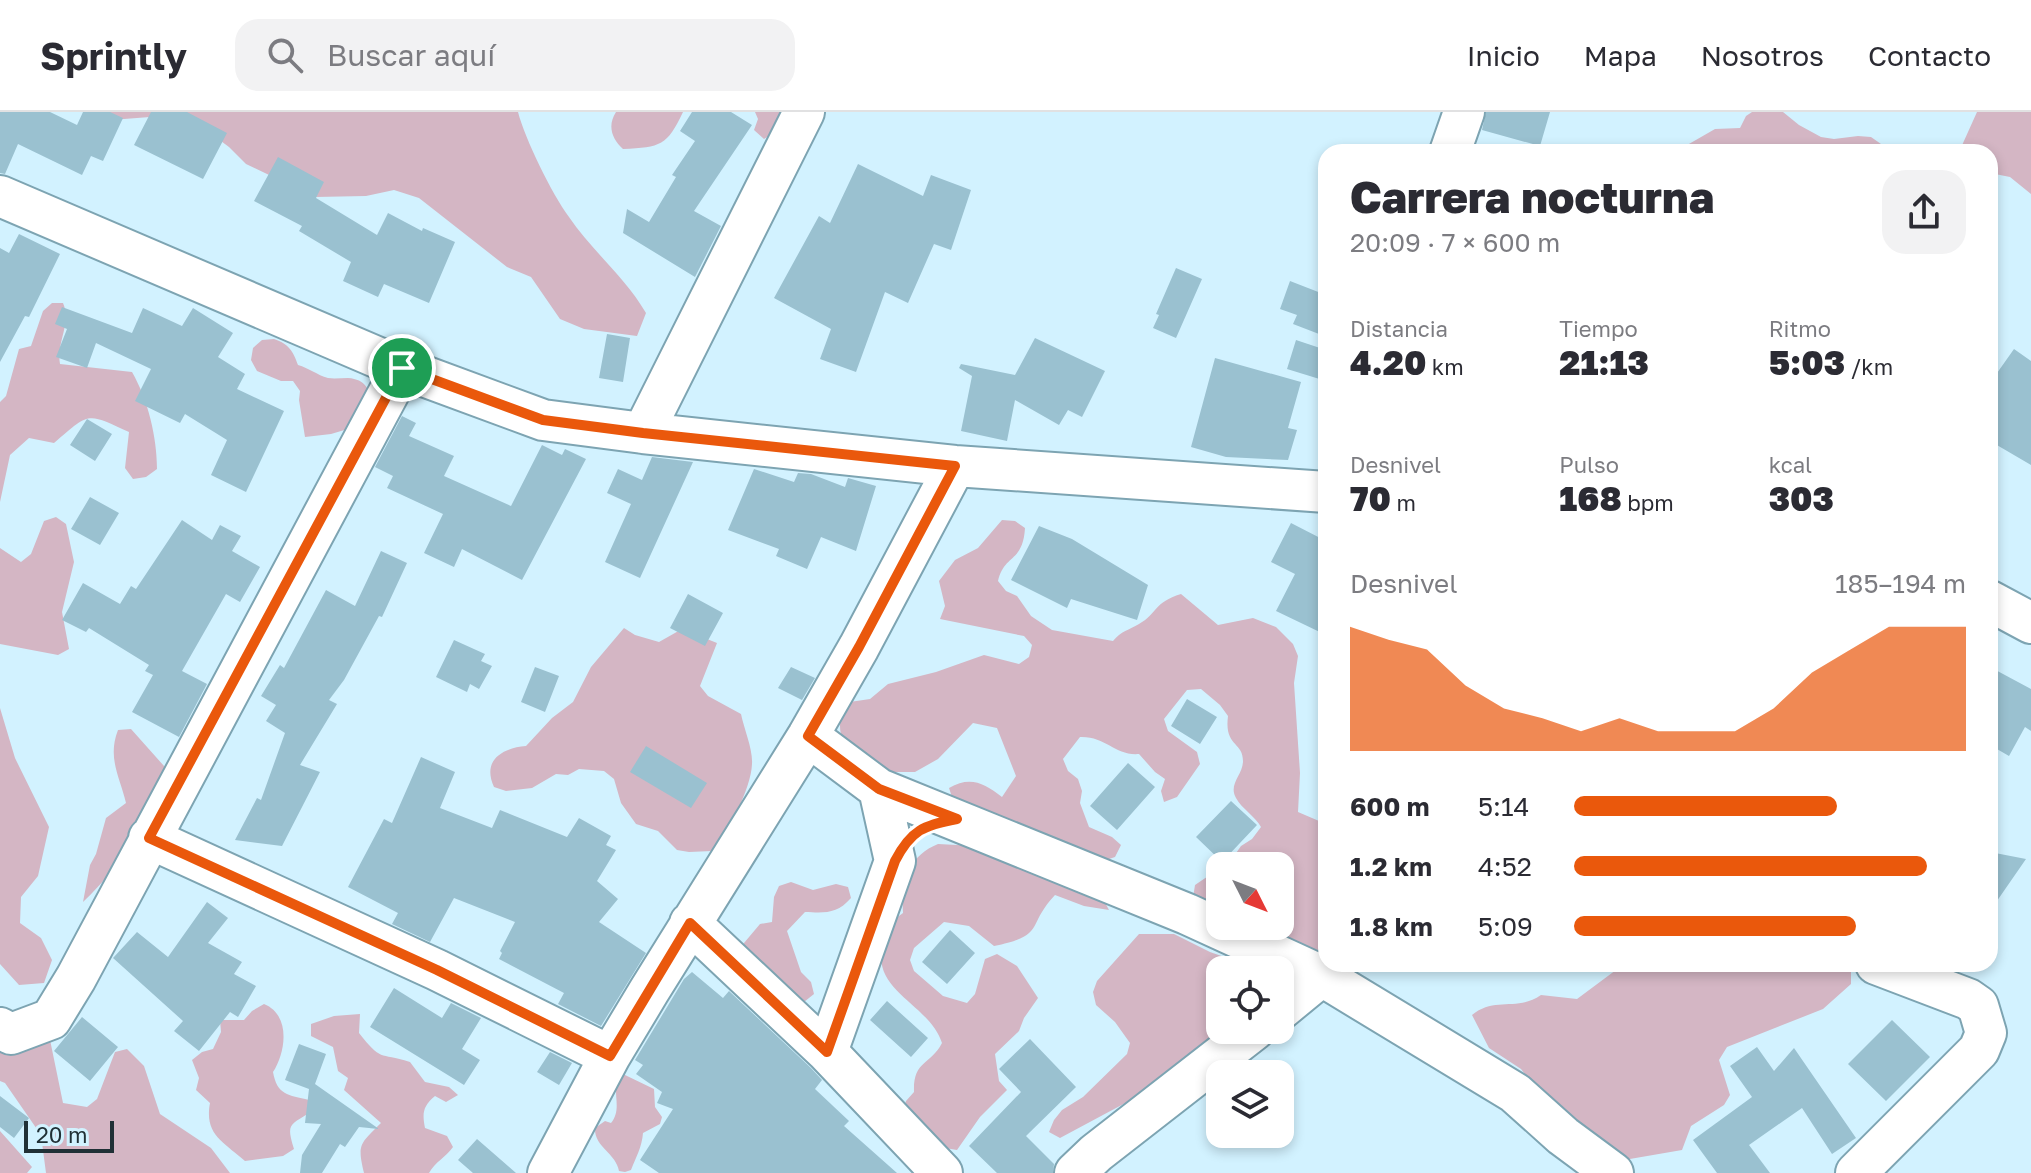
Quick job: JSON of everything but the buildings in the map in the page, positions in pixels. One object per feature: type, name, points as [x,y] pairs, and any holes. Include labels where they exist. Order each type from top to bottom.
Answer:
[{"type":"street","points":[[643,433],[804,112]]},
{"type":"street","points":[[1453,144],[1464,112]]},
{"type":"street","points":[[0,196],[402,368],[543,420],[955,466],[1318,491]]},
{"type":"street","points":[[0,1028],[11,1034],[51,1019],[76,978],[402,368]]},
{"type":"street","points":[[548,1173],[610,1056],[808,736],[955,466]]},
{"type":"street","points":[[1998,605],[2031,623]]},
{"type":"street","points":[[808,736],[879,789],[1318,966]]},
{"type":"street","points":[[879,789],[895,861]]},
{"type":"street","points":[[827,1052],[904,842],[924,827],[957,819]]},
{"type":"street","points":[[149,838],[437,970],[610,1056]]},
{"type":"street","points":[[690,923],[827,1052],[932,1170]]},
{"type":"street","points":[[1294,999],[1327,972]]},
{"type":"street","points":[[1332,972],[1515,1093],[1563,1136],[1613,1173]]},
{"type":"street","points":[[1856,1173],[1979,1050],[1986,1033],[1978,1006],[1968,999],[1897,972]]},
{"type":"street","points":[[1075,1173],[1096,1153],[1236,1044]]},
{"type":"shaded area","points":[[83,112],[518,112],[533,151],[562,207],[646,313],[637,336],[584,329],[560,319],[531,277],[507,267],[419,198],[394,190],[366,196],[315,197],[246,164],[190,118],[163,116],[111,120]]},
{"type":"shaded area","points":[[616,112],[683,112],[672,132],[661,142],[623,149],[612,132]]},
{"type":"shaded area","points":[[755,112],[785,112],[775,132],[764,139],[754,130],[758,119]]},
{"type":"shaded area","points":[[1752,112],[1783,112],[1821,137],[1871,137],[1881,144],[1689,144],[1715,129],[1740,128]]},
{"type":"shaded area","points":[[1977,112],[2031,112],[2031,194],[2010,177],[1998,175],[1998,144],[1963,144]]},
{"type":"shaded area","points":[[52,303],[63,303],[66,318],[60,364],[132,372],[143,394],[150,419],[157,469],[146,477],[133,479],[125,468],[129,432],[89,418],[75,425],[54,443],[29,438],[10,455],[0,502],[0,402],[6,396],[19,349],[31,346],[43,311]]},
{"type":"shaded area","points":[[274,339],[290,349],[298,365],[328,378],[348,378],[363,383],[370,400],[368,423],[331,434],[305,437],[300,391],[293,381],[281,381],[257,371],[251,360],[253,348],[262,340]]},
{"type":"shaded area","points":[[56,517],[66,524],[74,562],[62,612],[69,649],[58,655],[0,644],[0,548],[21,562],[31,554],[44,521]]},
{"type":"shaded area","points":[[1002,520],[1015,521],[1025,528],[1024,539],[1017,553],[1004,566],[998,581],[1006,591],[1017,596],[1031,616],[1052,630],[1113,641],[1145,620],[1161,604],[1181,594],[1218,625],[1253,618],[1276,627],[1293,644],[1298,656],[1294,683],[1300,773],[1298,812],[1318,821],[1318,950],[1289,948],[1273,940],[1294,940],[1294,852],[1237,852],[1261,827],[1234,793],[1243,761],[1229,733],[1228,716],[1201,689],[1187,690],[1164,719],[1168,731],[1197,752],[1200,764],[1177,797],[1164,802],[1161,791],[1165,779],[1139,754],[1123,752],[1097,740],[1080,737],[1063,759],[1068,771],[1078,779],[1082,791],[1080,803],[1089,827],[1112,837],[1121,845],[1115,857],[1103,861],[1056,842],[1045,833],[1033,832],[953,800],[949,788],[964,782],[983,785],[1002,797],[1016,776],[997,728],[973,723],[938,759],[915,772],[863,772],[842,740],[840,724],[843,703],[870,699],[888,684],[984,655],[1019,664],[1029,657],[1032,645],[1024,636],[940,619],[945,606],[939,581],[955,560],[978,548]]},
{"type":"shaded area","points":[[624,628],[635,635],[659,642],[682,629],[717,643],[700,686],[708,696],[741,714],[752,764],[738,810],[712,851],[677,850],[658,831],[636,824],[621,803],[614,779],[604,771],[579,769],[568,775],[556,774],[532,788],[506,791],[494,787],[490,770],[496,758],[509,750],[526,746],[552,718],[573,702],[591,667]]},
{"type":"shaded area","points":[[0,708],[15,758],[49,827],[38,876],[21,897],[20,923],[41,938],[52,960],[44,983],[19,985],[0,964]]},
{"type":"shaded area","points":[[131,729],[164,766],[168,779],[131,844],[110,874],[83,902],[90,865],[106,818],[126,803],[114,750],[118,730]]},
{"type":"shaded area","points":[[938,844],[975,846],[1102,897],[1109,910],[1084,906],[1055,895],[1033,928],[1022,938],[994,946],[969,926],[944,922],[914,948],[910,960],[914,971],[943,996],[967,1003],[975,994],[985,959],[997,954],[1017,966],[1038,998],[1019,1031],[995,1054],[999,1081],[1007,1090],[980,1117],[957,1150],[945,1148],[902,1114],[906,1101],[914,1092],[919,1068],[942,1043],[925,1017],[891,984],[881,956],[890,927],[903,913],[903,891],[908,872],[920,856]]},
{"type":"shaded area","points":[[1206,878],[1206,910],[1192,904],[1195,885]]},
{"type":"shaded area","points":[[791,882],[813,890],[836,884],[848,887],[851,898],[830,911],[805,912],[787,931],[801,972],[811,982],[814,994],[804,1002],[792,1001],[739,956],[744,943],[760,924],[772,922],[774,897],[779,886]]},
{"type":"shaded area","points":[[1139,934],[1174,934],[1221,956],[1206,956],[1206,1044],[1219,1044],[1172,1078],[1060,1138],[1049,1132],[1054,1120],[1127,1054],[1130,1043],[1115,1022],[1096,1005],[1093,992],[1097,981]]},
{"type":"shaded area","points":[[1613,972],[1851,972],[1851,984],[1823,1009],[1727,1047],[1719,1060],[1730,1095],[1724,1105],[1691,1126],[1682,1150],[1624,1160],[1576,1140],[1521,1069],[1489,1048],[1472,1015],[1489,1006],[1523,1003],[1541,995],[1577,999]]},
{"type":"shaded area","points":[[264,1004],[279,1016],[284,1035],[281,1054],[273,1072],[277,1085],[285,1093],[309,1100],[309,1113],[291,1127],[294,1149],[283,1156],[245,1161],[213,1130],[210,1103],[196,1090],[199,1078],[192,1060],[202,1052],[213,1049],[221,1032],[220,1020],[244,1020]]},
{"type":"shaded area","points":[[0,1014],[48,1030],[63,1103],[87,1107],[97,1099],[115,1052],[127,1049],[144,1066],[160,1114],[211,1148],[230,1173],[46,1173],[41,1135],[5,1083],[0,1081]]},
{"type":"shaded area","points":[[360,1014],[359,1033],[372,1048],[386,1056],[410,1062],[425,1082],[449,1087],[458,1095],[446,1102],[435,1096],[424,1110],[425,1128],[447,1136],[453,1147],[429,1173],[364,1173],[362,1145],[381,1123],[344,1090],[348,1078],[338,1071],[333,1047],[311,1036],[311,1024],[334,1016]]},
{"type":"shaded area","points":[[625,1075],[654,1089],[655,1107],[662,1117],[660,1124],[643,1133],[631,1170],[625,1172],[619,1171],[614,1159],[598,1140],[595,1128],[605,1121],[611,1123],[617,1106],[617,1082],[619,1076]]},
{"type":"shaded area","points":[[0,1131],[32,1167],[27,1173],[0,1173]]},
{"type":"route","points":[[402,368],[543,420],[955,466],[808,736],[879,789],[957,819],[924,827],[904,842],[827,1052],[690,923],[610,1056],[437,970],[149,838],[402,368]]}]
